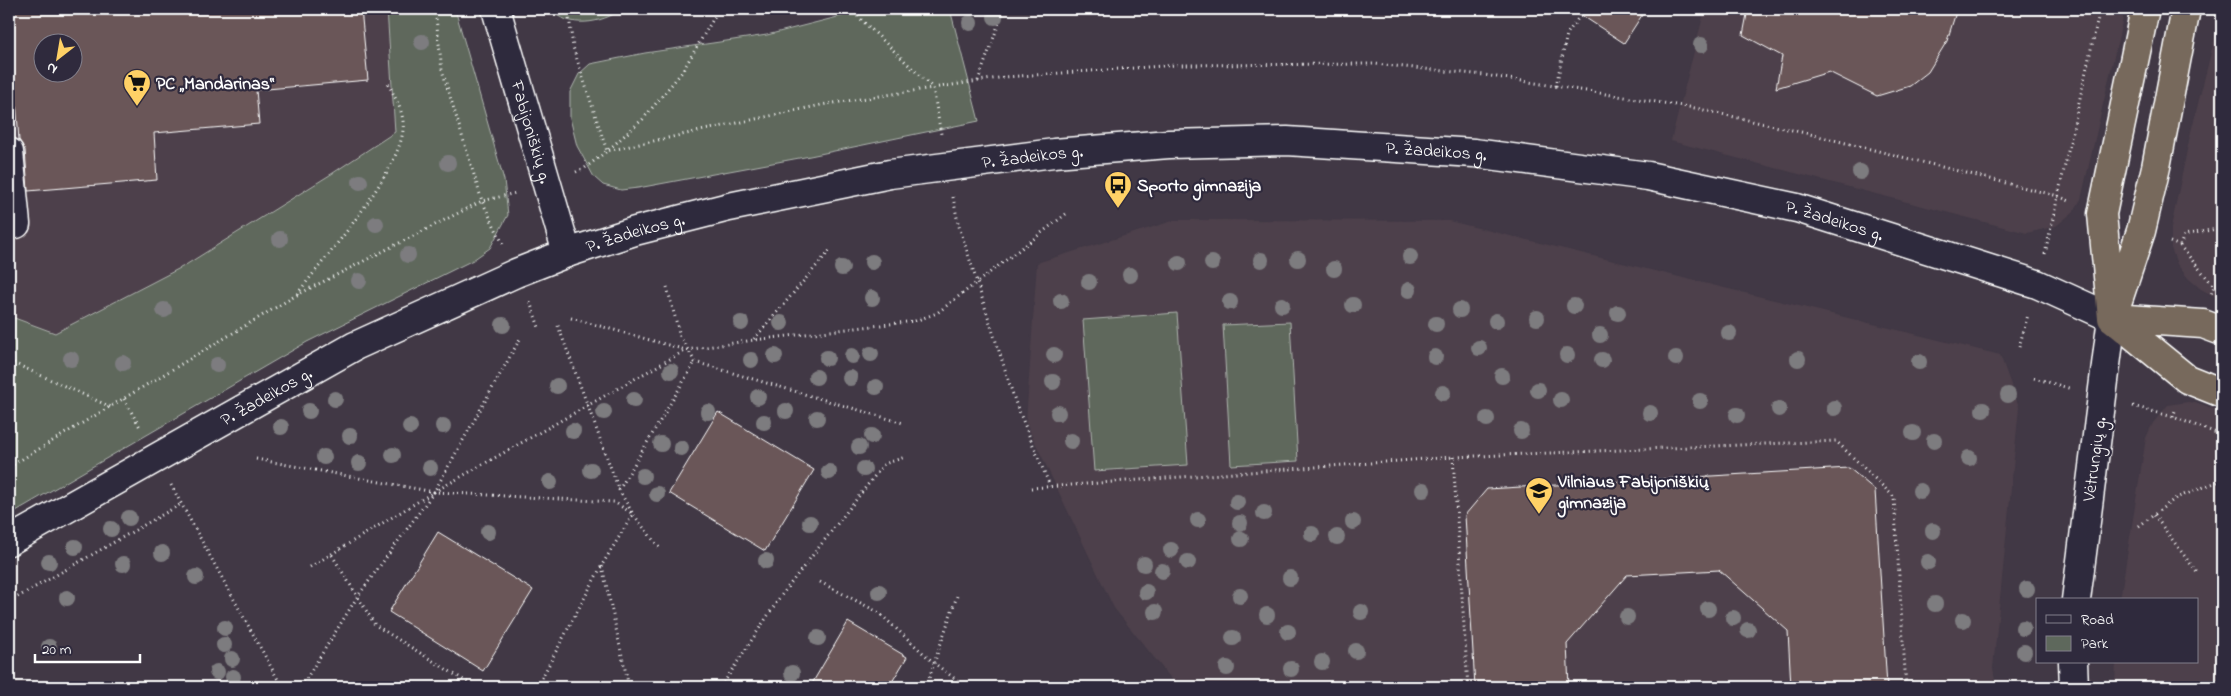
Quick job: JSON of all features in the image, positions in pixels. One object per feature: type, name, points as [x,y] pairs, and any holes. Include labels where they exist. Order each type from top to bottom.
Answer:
[{"type":"highway","points":[[2145,9],[2102,214],[2112,318],[2187,379],[2222,393]]},
{"type":"highway","points":[[2112,318],[2141,231],[2156,167],[2186,9]]},
{"type":"highway","points":[[2112,318],[2212,327]]},
{"type":"street","name":"Fabijoniškių g.","points":[[496,9],[567,253]]},
{"type":"street","name":"P. Žadeikos g.","points":[[9,541],[355,346],[516,273],[567,253],[635,230],[730,207],[890,174],[1054,153],[1169,144],[1287,140],[1474,153],[1648,176],[1797,208],[2038,284],[2112,318]]},
{"type":"street","points":[[9,152],[16,224]]},
{"type":"street","name":"Vėtrungių g.","points":[[2076,598],[2112,318]]},
{"type":"street","points":[[2073,664],[2074,687]]},
{"type":"path","points":[[435,9],[442,70],[482,201],[499,237]]},
{"type":"path","points":[[568,9],[572,47],[607,151]]},
{"type":"path","points":[[850,9],[933,88],[938,123]]},
{"type":"path","points":[[977,81],[1004,9]]},
{"type":"path","points":[[2058,196],[2100,9]]},
{"type":"path","points":[[1556,86],[1567,34],[1584,10]]},
{"type":"path","points":[[585,168],[643,120],[682,72],[715,16]]},
{"type":"path","points":[[607,151],[821,105],[1005,77],[1177,65],[1375,64],[1484,75],[1695,108],[1814,135],[2058,196],[2102,214]]},
{"type":"path","points":[[295,296],[367,202],[395,156],[403,130],[402,117],[401,110],[388,83]]},
{"type":"path","points":[[9,467],[111,408],[295,296],[482,201],[506,196]]},
{"type":"path","points":[[954,205],[1016,404],[1050,486]]},
{"type":"path","points":[[310,567],[434,492],[686,350],[754,340],[915,322],[937,313],[979,283],[1066,214]]},
{"type":"path","points":[[2180,246],[2184,235],[2222,228]]},
{"type":"path","points":[[2141,231],[2180,246],[2214,286],[2212,327]]},
{"type":"path","points":[[754,340],[831,249]]},
{"type":"path","points":[[667,287],[680,336],[686,350],[695,362],[903,423]]},
{"type":"path","points":[[529,300],[540,330]]},
{"type":"path","points":[[571,318],[686,350]]},
{"type":"path","points":[[557,323],[619,490],[632,514],[661,550]]},
{"type":"path","points":[[301,687],[358,596],[434,492],[521,337]]},
{"type":"path","points":[[9,362],[111,408]]},
{"type":"path","points":[[619,490],[695,362]]},
{"type":"path","points":[[2187,379],[2173,417],[2222,435]]},
{"type":"path","points":[[1031,488],[1453,457],[1836,441],[1894,497],[1906,687]]},
{"type":"path","points":[[721,687],[780,597],[884,464],[905,457]]},
{"type":"path","points":[[1453,457],[1468,687]]},
{"type":"path","points":[[256,459],[434,492],[614,502],[632,514]]},
{"type":"path","points":[[2140,526],[2176,498],[2222,480]]},
{"type":"path","points":[[9,602],[181,504],[282,687]]},
{"type":"path","points":[[537,687],[602,565],[632,514]]},
{"type":"path","points":[[2154,515],[2198,574]]},
{"type":"path","points":[[332,555],[375,625],[474,687]]},
{"type":"path","points":[[602,565],[628,687]]},
{"type":"path","points":[[820,582],[878,612],[934,663],[966,687]]},
{"type":"path","points":[[926,687],[958,593]]},
{"type":"path","points":[[456,687],[461,679]]},
{"type":"shaded area","points":[[9,9],[387,9],[395,132],[184,266],[55,333],[9,316]]},
{"type":"shaded area","points":[[1705,9],[2125,9],[2081,199],[2074,211],[2056,226],[2027,233],[1671,141]]},
{"type":"shaded area","points":[[2222,9],[2222,300],[2201,289],[2188,278],[2177,264],[2171,248],[2171,228],[2190,136]]},
{"type":"shaded area","name":"Vilniaus Fabijoniškių gimnazija","points":[[1176,220],[1449,221],[2000,355],[2019,407],[1993,668],[1996,687],[1178,687],[1114,608],[1026,423],[1037,263]]},
{"type":"shaded area","points":[[2188,402],[2201,404],[2222,412],[2222,687],[2115,687],[2116,664],[2198,664],[2198,598],[2120,598],[2146,438],[2153,423],[2168,405]]},
{"type":"green space","points":[[387,9],[455,9],[504,180],[508,215],[490,248],[473,260],[307,342],[9,515],[9,316],[55,333],[184,266],[395,132]]},
{"type":"green space","points":[[549,9],[622,9],[595,21],[575,22],[566,20]]},
{"type":"green space","points":[[869,9],[950,9],[979,121],[810,156],[621,190],[603,185],[594,177],[577,146],[570,118],[570,92],[579,74],[590,64],[645,53],[767,35]]},
{"type":"green space","points":[[1177,313],[1188,465],[1094,471],[1083,320]]},
{"type":"green space","points":[[1290,322],[1298,461],[1231,465],[1223,325]]},
{"type":"building","name":"PC „Mandarinas“","points":[[9,9],[361,9],[368,80],[256,90],[259,124],[154,133],[157,180],[28,191],[25,150],[19,140]]},
{"type":"building","points":[[1572,9],[1646,9],[1624,43]]},
{"type":"building","points":[[1748,9],[1957,9],[1947,41],[1928,72],[1910,86],[1877,96],[1829,72],[1776,88],[1782,56],[1743,35]]},
{"type":"building","points":[[718,412],[814,470],[765,551],[669,493]]},
{"type":"building","points":[[1849,468],[1875,490],[1887,687],[1791,687],[1788,631],[1719,570],[1627,575],[1567,644],[1569,687],[1475,687],[1465,515],[1487,489]]},
{"type":"building","points":[[438,532],[533,590],[483,671],[389,612]]},
{"type":"building","points":[[848,622],[907,657],[889,687],[810,687]]},
{"type":"place","name":"PC „Mandarinas“","points":[[137,107]]},
{"type":"place","name":"Sporto gimnazija","points":[[1118,209]]},
{"type":"place","name":"Vilniaus Fabijoniškių gimnazija","points":[[1539,515]]}]
